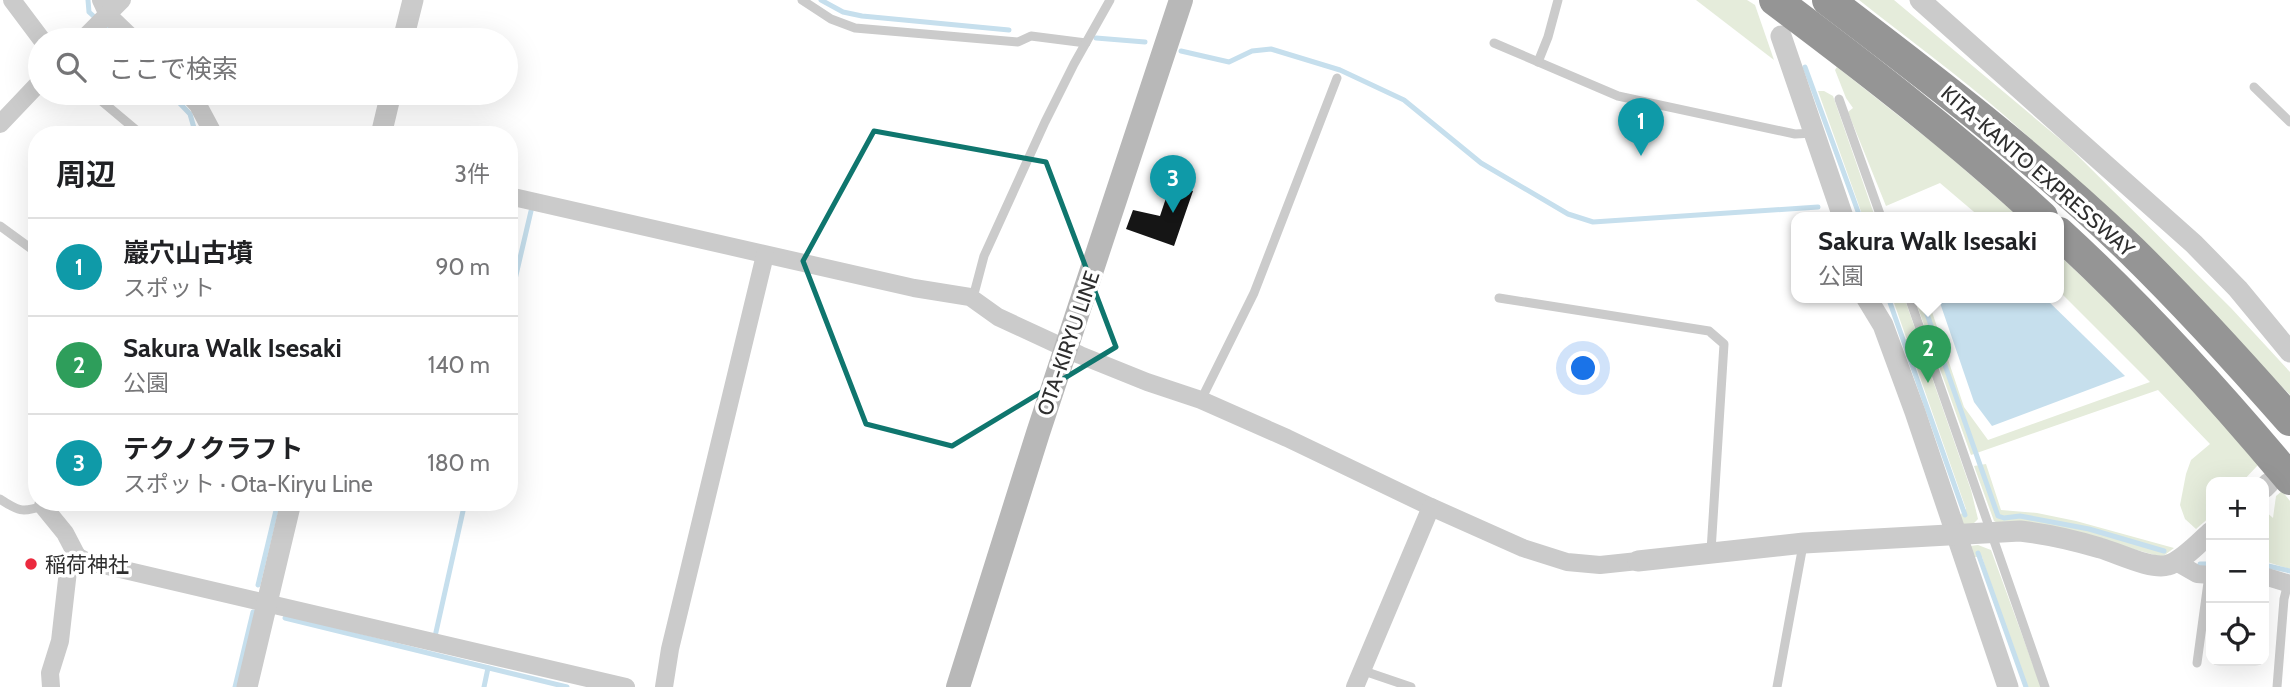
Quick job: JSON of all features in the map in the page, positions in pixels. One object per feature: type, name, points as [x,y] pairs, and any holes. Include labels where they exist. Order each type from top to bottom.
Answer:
[{"type":"highway","name":"KITA-KANTO EXPRESSWAY","points":[[1775,0],[1885,82],[2000,177],[2037,212]]},
{"type":"highway","name":"KITA-KANTO EXPRESSWAY","points":[[1828,0],[2021,151],[2129,249],[2220,340],[2290,420]]},
{"type":"highway","name":"KITA-KANTO EXPRESSWAY","points":[[2064,238],[2106,276],[2153,326],[2274,484]]},
{"type":"main road","name":"OTA-KIRYU LINE","points":[[958,687],[1181,0]]},
{"type":"street","points":[[12,0],[33,28]]},
{"type":"street","points":[[119,28],[102,15],[122,0]]},
{"type":"street","points":[[406,28],[413,0]]},
{"type":"street","points":[[1920,0],[2194,244],[2238,289],[2290,352]]},
{"type":"street","points":[[1781,36],[1841,212]]},
{"type":"street","points":[[0,124],[28,95]]},
{"type":"street","points":[[198,105],[209,126]]},
{"type":"street","points":[[383,126],[388,105]]},
{"type":"street","points":[[518,198],[914,288],[970,297],[998,317],[1066,348],[1147,382],[1201,400],[1431,508],[1523,548],[1567,562],[1600,565],[1804,543],[2020,531],[2099,547],[2167,566],[2176,562],[2206,536]]},
{"type":"street","points":[[664,687],[670,649],[765,255]]},
{"type":"street","points":[[1870,303],[1883,325],[1915,412],[2008,687]]},
{"type":"street","points":[[1358,678],[1431,508]]},
{"type":"street","points":[[48,511],[65,533],[77,556],[86,561],[626,687]]},
{"type":"street","points":[[247,687],[289,511]]},
{"type":"street","points":[[51,687],[50,673],[60,641],[69,562],[77,556]]},
{"type":"street","points":[[2176,562],[2187,570],[2206,574]]},
{"type":"street","points":[[2269,577],[2289,583]]},
{"type":"lane","points":[[802,0],[831,19],[855,28],[1018,42],[1031,36],[1086,43]]},
{"type":"lane","points":[[970,297],[975,290],[984,256],[1045,122],[1110,0]]},
{"type":"lane","points":[[1538,62],[1558,0]]},
{"type":"lane","points":[[1494,43],[1618,96],[1795,134],[1816,133]]},
{"type":"lane","points":[[1201,400],[1254,293],[1336,78]]},
{"type":"lane","points":[[2254,87],[2290,122]]},
{"type":"lane","points":[[1839,99],[1879,212]]},
{"type":"lane","points":[[106,105],[131,126]]},
{"type":"lane","points":[[0,226],[28,246]]},
{"type":"lane","points":[[1499,298],[1709,331],[1724,344],[1711,553]]},
{"type":"lane","points":[[1911,303],[2045,687]]},
{"type":"lane","points":[[0,499],[18,510],[28,510]]},
{"type":"lane","points":[[1777,687],[1804,543]]},
{"type":"lane","points":[[2277,687],[2284,599],[2289,583]]},
{"type":"lane","points":[[2197,663],[2206,602]]},
{"type":"lane","points":[[1358,678],[1411,687]]},
{"type":"highlighted area","points":[[874,131],[1046,162],[1116,347],[952,446],[866,424],[803,261]]},
{"type":"green space","points":[[1696,0],[1747,0],[1755,5],[1774,60]]},
{"type":"green space","points":[[1859,0],[1894,0],[2067,145],[2231,308],[2290,372],[2290,395],[2151,252],[2042,149],[1969,86]]},
{"type":"green space","points":[[1837,67],[1942,150],[2013,212],[1974,212],[1940,183],[1886,206],[1848,112],[1853,108],[1835,70]]},
{"type":"green space","points":[[1818,91],[1833,96],[1873,212],[1861,212]]},
{"type":"green space","points":[[2064,260],[2127,319],[2258,465],[2247,477],[2206,477],[2206,520],[2196,529],[2185,519],[2180,505],[2191,460],[2210,444],[2158,390],[1971,455],[1916,303],[1929,303],[1964,407],[1988,440],[2150,382],[2064,296]]},
{"type":"green space","points":[[1894,303],[1906,303],[1971,490],[1978,519],[1972,525],[1963,527],[1959,516],[1966,509]]},
{"type":"green space","points":[[1986,464],[2001,510],[2037,513],[2076,521],[2174,548],[2162,557],[2079,534],[2000,524],[1994,521],[1974,466]]},
{"type":"green space","points":[[2282,491],[2290,501],[2290,569],[2269,563],[2269,514],[2273,518],[2276,496]]},
{"type":"green space","points":[[1978,545],[1991,550],[2041,687],[2024,687],[1982,557],[1974,557],[1970,546]]},
{"type":"water","points":[[1940,303],[2050,303],[2125,376],[1992,426],[1974,402]]},
{"type":"building","points":[[1171,183],[1193,191],[1174,246],[1126,229],[1133,210],[1160,216]]},
{"type":"waterway","points":[[88,0],[89,12],[107,28]]},
{"type":"waterway","points":[[821,0],[843,12],[862,16],[1009,30]]},
{"type":"waterway","points":[[1096,38],[1145,42]]},
{"type":"waterway","points":[[1181,51],[1229,62],[1252,51],[1271,49],[1340,70],[1404,100],[1481,163],[1568,214],[1593,222],[1818,207]]},
{"type":"waterway","points":[[1805,67],[1858,212]]},
{"type":"waterway","points":[[181,105],[190,114],[193,126]]},
{"type":"waterway","points":[[518,267],[531,211]]},
{"type":"waterway","points":[[1890,303],[1965,515]]},
{"type":"waterway","points":[[1923,303],[1998,516],[2020,516],[2089,529],[2164,551]]},
{"type":"waterway","points":[[258,585],[276,511]]},
{"type":"waterway","points":[[434,641],[463,511]]},
{"type":"waterway","points":[[1978,553],[2026,687]]},
{"type":"waterway","points":[[2200,564],[2206,564]]},
{"type":"waterway","points":[[2269,566],[2290,571]]},
{"type":"waterway","points":[[235,687],[253,612]]},
{"type":"waterway","points":[[285,618],[567,687]]},
{"type":"waterway","points":[[484,687],[488,668]]},
{"type":"place","name":"巖穴山古墳","points":[[1641,156]]},
{"type":"place","name":"テクノクラフト","points":[[1173,213]]},
{"type":"place","name":"Sakura Walk Isesaki","points":[[1928,383]]},
{"type":"place","name":"稲荷神社","points":[[31,564]]}]
